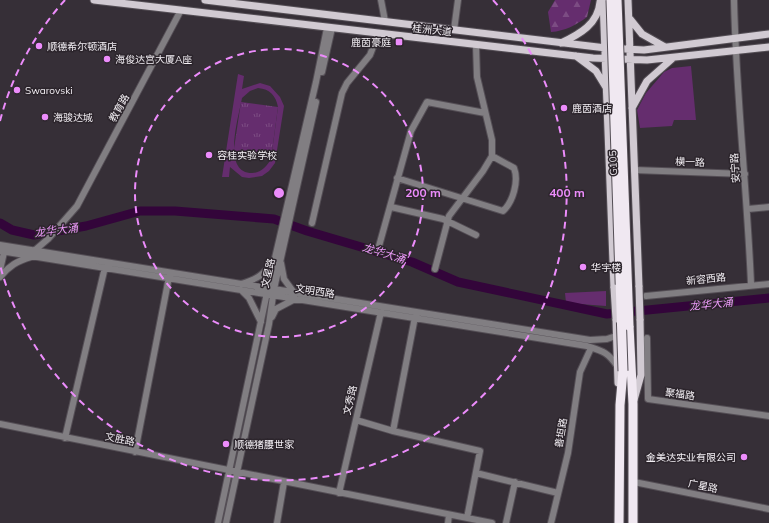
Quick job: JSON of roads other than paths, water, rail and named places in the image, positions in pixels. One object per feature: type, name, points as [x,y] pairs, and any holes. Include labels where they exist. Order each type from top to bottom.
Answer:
[{"type":"highway","name":"G105","points":[[617,0],[633,404],[633,523]]},
{"type":"highway","name":"G105","points":[[605,1],[621,369],[619,523]]},
{"type":"main road","name":"桂洲大道","points":[[94,0],[476,45],[576,56],[630,60],[647,60],[769,47]]},
{"type":"main road","name":"桂洲大道","points":[[206,0],[606,48],[630,49],[665,47],[769,34]]},
{"type":"main road","points":[[605,1],[609,8],[618,10],[623,8],[628,0],[641,375],[633,404]]},
{"type":"main road","points":[[561,43],[584,30],[595,20],[605,1]]},
{"type":"main road","points":[[605,1],[616,336],[621,369]]},
{"type":"main road","points":[[629,18],[642,34],[665,47]]},
{"type":"main road","points":[[576,56],[596,71],[608,93]]},
{"type":"main road","points":[[632,108],[647,80],[673,57]]},
{"type":"main road","points":[[608,93],[619,84],[626,85],[631,90]]},
{"type":"street","points":[[381,0],[385,21]]},
{"type":"street","points":[[454,30],[458,0]]},
{"type":"street","name":"安宁路","points":[[734,0],[735,38],[748,209],[751,284]]},
{"type":"street","name":"教育路","points":[[33,254],[72,213],[146,79],[181,10]]},
{"type":"street","points":[[287,224],[329,28]]},
{"type":"street","points":[[312,223],[342,93],[347,83],[370,55],[378,34]]},
{"type":"street","points":[[435,269],[441,251],[447,221],[492,156],[492,140],[478,77],[476,45]]},
{"type":"street","points":[[378,246],[391,207],[411,131],[427,102],[485,114]]},
{"type":"street","points":[[398,178],[498,211],[504,211],[514,190],[516,174],[514,168],[492,156]]},
{"type":"street","name":"横一路","points":[[634,170],[745,174]]},
{"type":"street","points":[[391,207],[447,221],[476,235]]},
{"type":"street","points":[[748,209],[769,207]]},
{"type":"street","name":"文星路","points":[[226,523],[269,324],[271,291],[276,256],[287,224]]},
{"type":"street","name":"文星路","points":[[218,523],[261,322],[281,262],[287,224]]},
{"type":"street","points":[[0,270],[2,248]]},
{"type":"street","name":"文明西路","points":[[2,248],[169,278],[271,291],[381,312],[591,348],[611,356],[621,369]]},
{"type":"street","points":[[0,278],[6,269],[15,262],[33,254]]},
{"type":"street","name":"文明西路","points":[[33,254],[239,287]]},
{"type":"street","points":[[261,322],[249,298],[239,287],[266,272],[276,256]]},
{"type":"street","points":[[269,324],[276,309],[296,296],[284,279],[281,262]]},
{"type":"street","points":[[65,438],[105,267]]},
{"type":"street","points":[[135,452],[169,278]]},
{"type":"street","name":"新容西路","points":[[646,296],[751,284],[769,284]]},
{"type":"street","name":"文明西路","points":[[296,296],[590,340],[607,339],[616,336]]},
{"type":"street","name":"文秀路","points":[[339,493],[381,312]]},
{"type":"street","points":[[393,431],[415,318]]},
{"type":"street","name":"聚福路","points":[[647,338],[648,399],[769,416]]},
{"type":"street","name":"善坦路","points":[[551,523],[568,453],[580,372],[591,348]]},
{"type":"street","points":[[356,420],[393,431],[480,451],[467,518]]},
{"type":"street","name":"文胜路","points":[[0,424],[492,523]]},
{"type":"street","points":[[476,473],[558,493]]},
{"type":"street","points":[[277,523],[284,482]]},
{"type":"street","points":[[506,523],[515,482]]},
{"type":"street","name":"广星路","points":[[634,482],[769,509]]},
{"type":"street","points":[[448,523],[450,515]]},
{"type":"waterway","name":"龙华大涌","points":[[0,223],[12,230],[34,235],[86,226],[140,211],[175,211],[274,219],[307,231],[412,262],[458,282],[607,314],[769,298]]},
{"type":"place","name":"鹿茵豪庭","points":[[399,42]]},
{"type":"place","name":"顺德希尔顿酒店","points":[[39,46]]},
{"type":"place","name":"海俊达宫大厦A座","points":[[107,59]]},
{"type":"place","name":"Swarovski","points":[[17,90]]},
{"type":"place","name":"鹿茵酒店","points":[[564,108]]},
{"type":"place","name":"海骏达城","points":[[45,117]]},
{"type":"place","name":"容桂实验学校","points":[[209,155]]},
{"type":"place","name":"华宇楼","points":[[583,267]]},
{"type":"place","name":"顺德猪腰世家","points":[[226,444]]},
{"type":"place","name":"金美达实业有限公司","points":[[744,457]]}]
